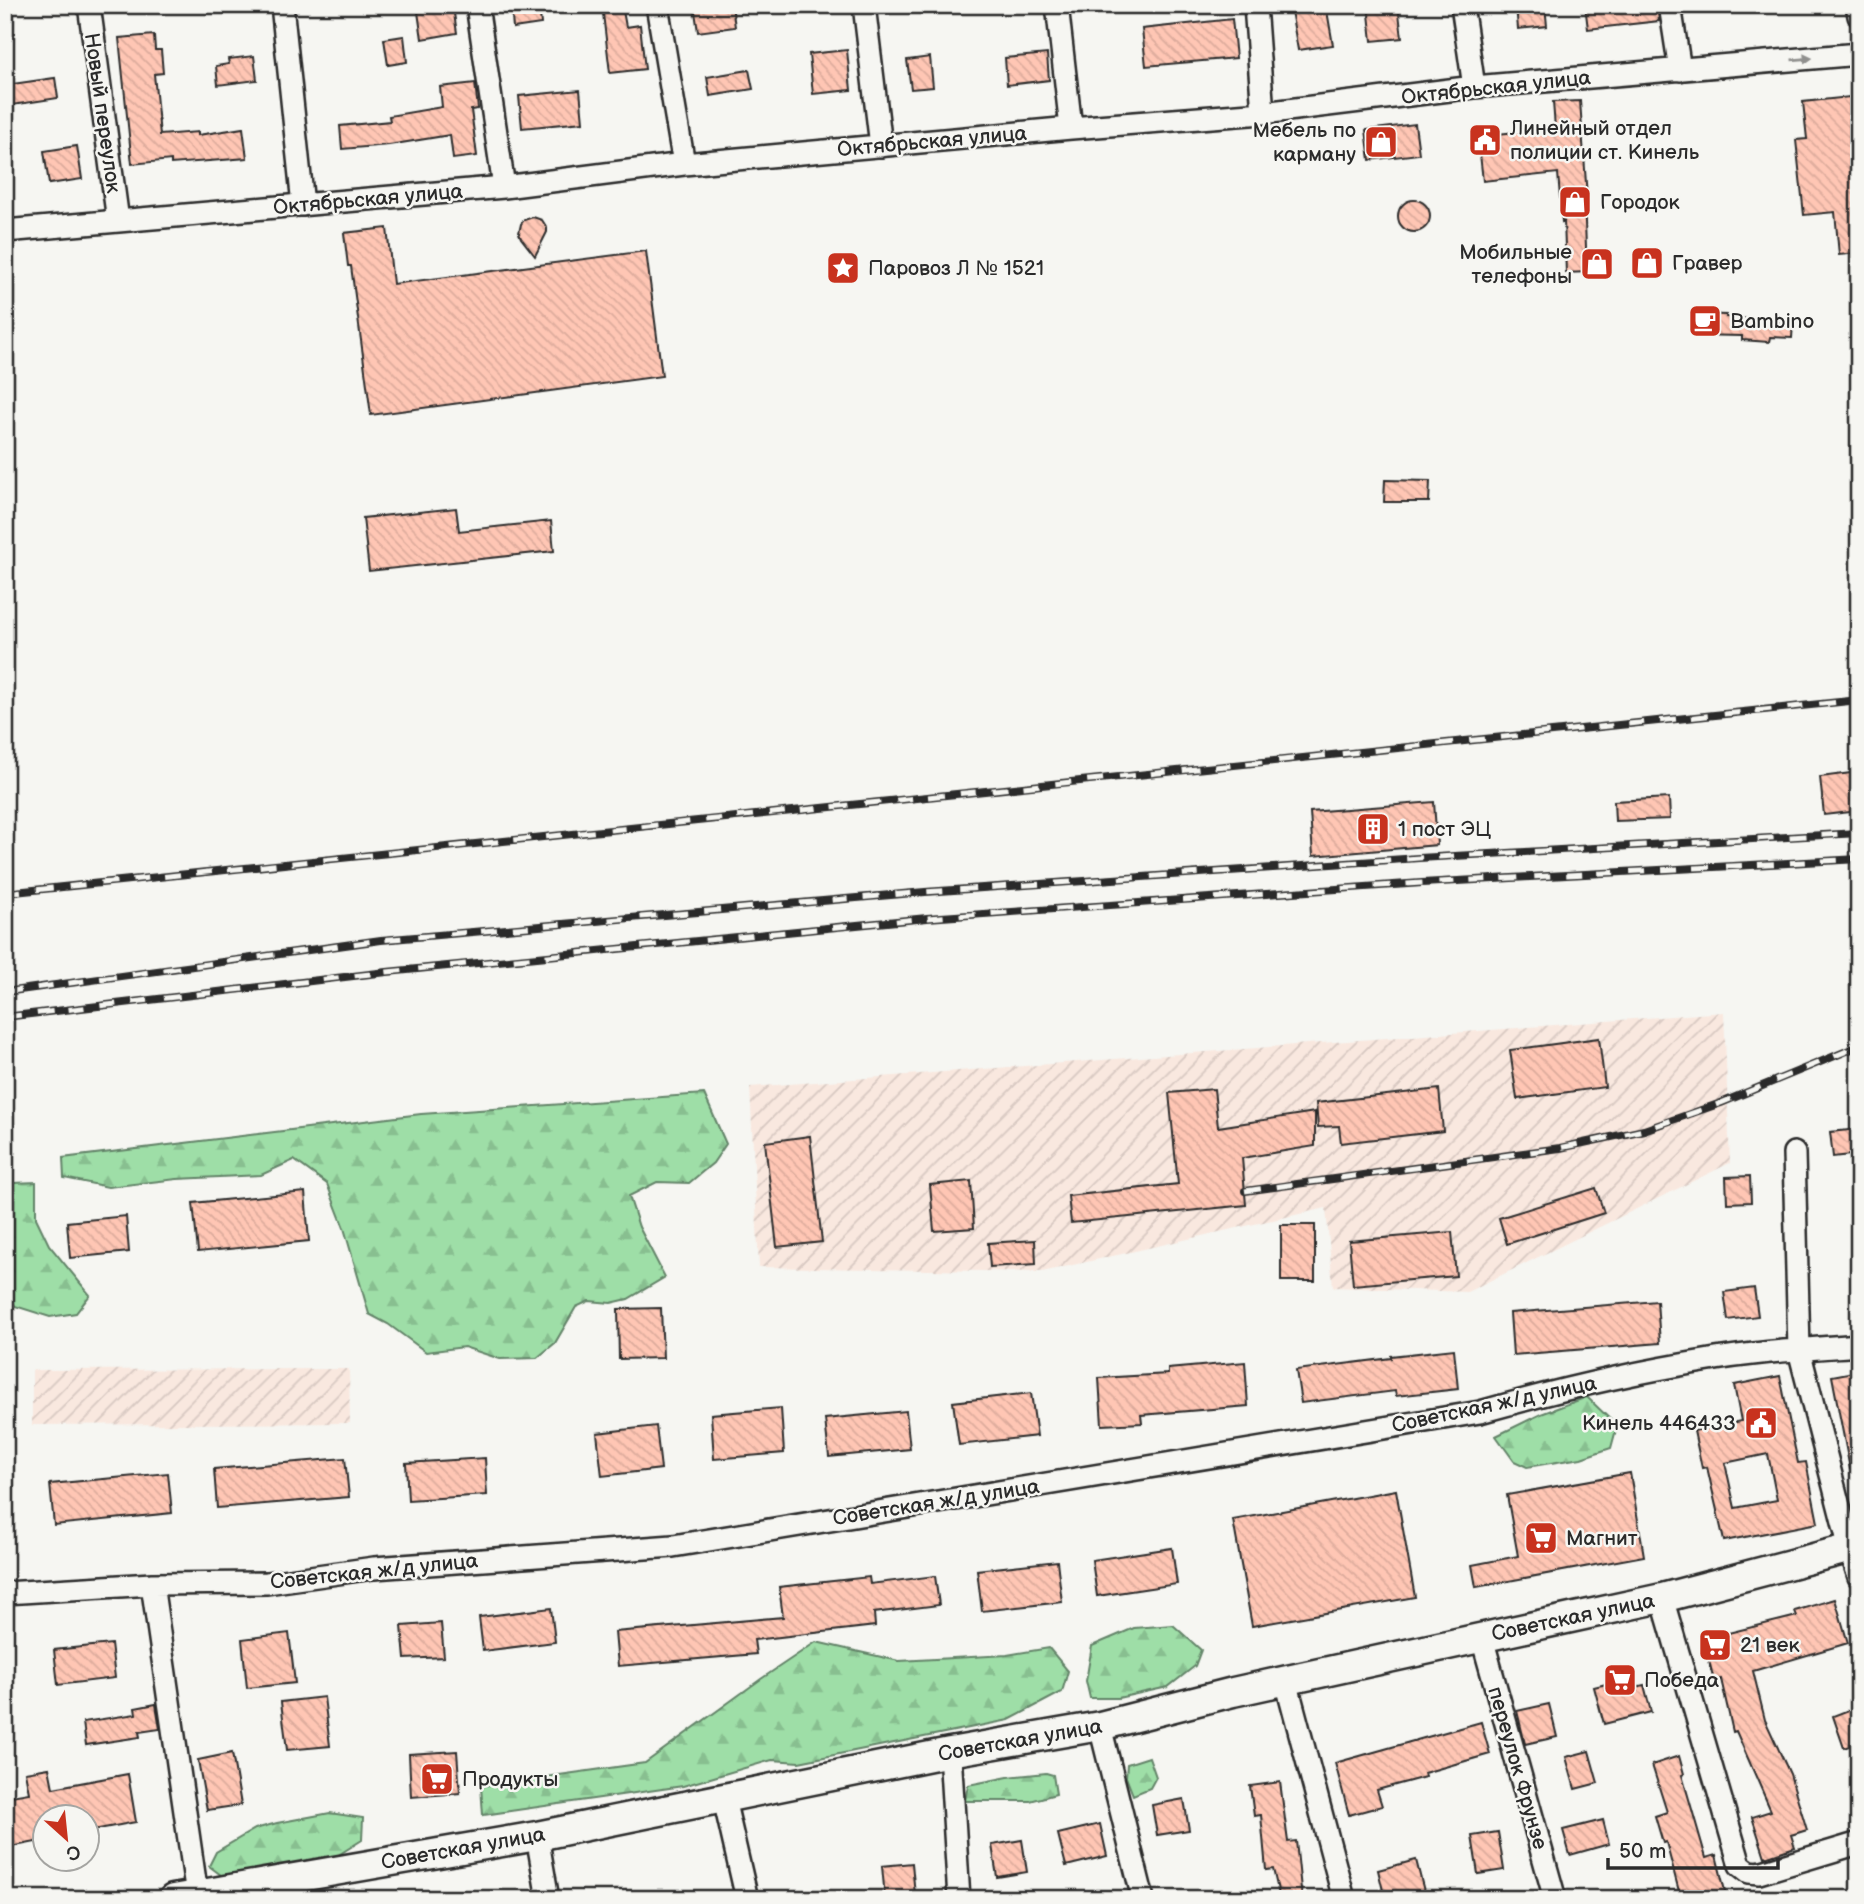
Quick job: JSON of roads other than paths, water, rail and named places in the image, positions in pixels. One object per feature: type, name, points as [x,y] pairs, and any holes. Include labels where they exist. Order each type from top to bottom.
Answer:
[{"type":"main road","name":"Советская улица","points":[[185,1897],[537,1836],[950,1752],[1100,1726],[1233,1692],[1662,1598],[1854,1548]]},
{"type":"street","name":"Новый переулок","points":[[89,5],[118,221]]},
{"type":"street","points":[[282,5],[303,205]]},
{"type":"street","points":[[477,5],[504,187]]},
{"type":"street","points":[[657,5],[684,164]]},
{"type":"street","points":[[864,5],[881,146]]},
{"type":"street","points":[[1057,5],[1072,128]]},
{"type":"street","points":[[1255,5],[1263,113]]},
{"type":"street","points":[[1462,5],[1474,87]]},
{"type":"street","points":[[1670,5],[1679,70]]},
{"type":"street","points":[[1857,5],[1859,16]]},
{"type":"street","name":"Октябрьская улица","points":[[5,231],[504,187],[684,164],[1263,113],[1474,87],[1859,54]]},
{"type":"street","points":[[1794,1153],[1799,1350],[1854,1548],[1859,1577]]},
{"type":"street","name":"Советская ж/д улица","points":[[5,1593],[152,1584],[267,1583],[374,1568],[673,1546],[1480,1412],[1552,1391],[1693,1363],[1859,1345]]},
{"type":"street","points":[[152,1584],[185,1897]]},
{"type":"street","points":[[1662,1598],[1740,1865],[1749,1872],[1759,1873],[1859,1843]]},
{"type":"street","name":"переулок Фрунзе","points":[[1482,1637],[1555,1899]]},
{"type":"street","points":[[1286,1681],[1344,1899]]},
{"type":"street","points":[[1100,1726],[1143,1899]]},
{"type":"street","points":[[950,1752],[959,1899]]},
{"type":"street","points":[[724,1799],[747,1899]]},
{"type":"street","points":[[537,1836],[548,1899]]},
{"type":"railway","points":[[5,893],[1859,700]]},
{"type":"railway","points":[[5,992],[381,940],[925,892],[1419,858],[1859,833]]},
{"type":"railway","points":[[5,1017],[387,972],[927,918],[1422,883],[1859,859]]},
{"type":"railway","points":[[1245,1191],[1560,1148],[1644,1130],[1721,1103],[1859,1046]]},
{"type":"place","name":"Линейный отдел полиции ст. Кинель","points":[[1485,140]]},
{"type":"place","name":"Мебель по карману","points":[[1381,142]]},
{"type":"place","name":"Городок","points":[[1575,202]]},
{"type":"place","name":"Гравер","points":[[1647,263]]},
{"type":"place","name":"Мобильные телефоны","points":[[1597,264]]},
{"type":"place","name":"Паровоз Л № 1521","points":[[843,268]]},
{"type":"place","name":"Bambino","points":[[1705,321]]},
{"type":"place","name":"1 пост ЭЦ","points":[[1373,829]]},
{"type":"place","name":"Кинель 446433","points":[[1761,1423]]},
{"type":"place","name":"Магнит","points":[[1541,1538]]},
{"type":"place","name":"21 век","points":[[1715,1645]]},
{"type":"place","name":"Победа","points":[[1620,1680]]},
{"type":"place","name":"Продукты","points":[[437,1779]]}]
